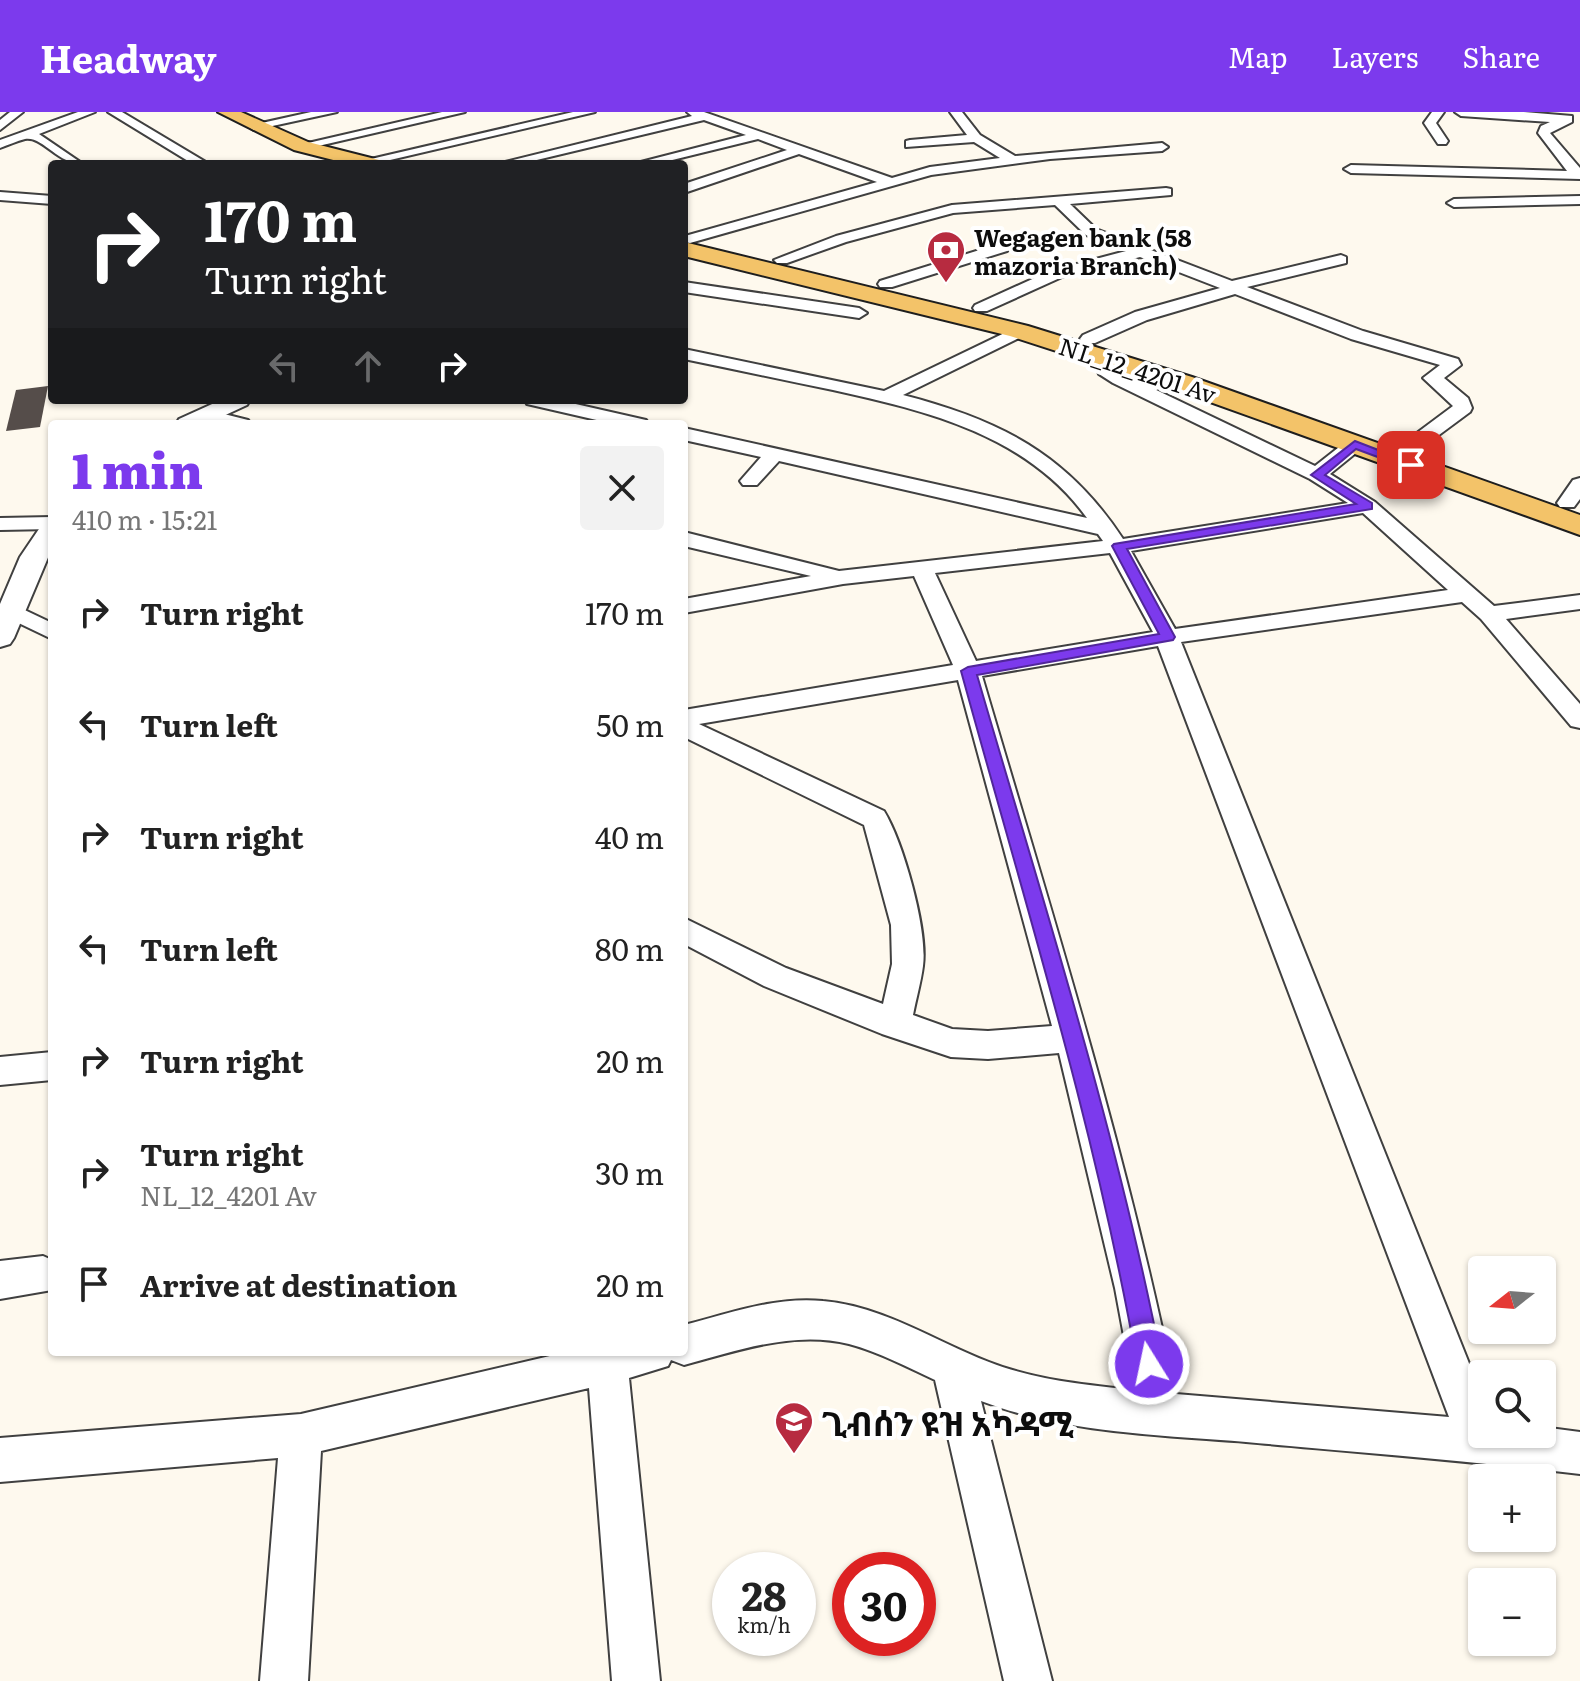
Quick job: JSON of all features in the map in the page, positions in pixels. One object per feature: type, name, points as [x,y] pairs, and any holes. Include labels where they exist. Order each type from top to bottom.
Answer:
[{"type":"main road","points":[[227,112],[300,155],[343,160]]},
{"type":"main road","points":[[208,116],[267,145],[315,160]]},
{"type":"main road","name":"NL_12_4201 Av","points":[[688,242],[782,260],[981,308],[1409,448],[1576,498]]},
{"type":"main road","name":"NL_12_4201 Av","points":[[688,243],[1019,331],[1094,347],[1183,383],[1580,526]]},
{"type":"street","points":[[0,126],[17,112]]},
{"type":"street","points":[[2,140],[89,112]]},
{"type":"street","points":[[114,112],[195,160]]},
{"type":"street","points":[[254,126],[331,112]]},
{"type":"street","points":[[300,155],[459,112]]},
{"type":"street","points":[[382,160],[589,112]]},
{"type":"street","points":[[956,112],[976,138],[1016,159],[1038,165],[1093,167]]},
{"type":"street","points":[[1438,112],[1430,123],[1442,141]]},
{"type":"street","points":[[1461,112],[1580,120]]},
{"type":"street","points":[[520,160],[698,114],[888,181]]},
{"type":"street","points":[[1564,119],[1545,129],[1544,133],[1580,174]]},
{"type":"street","points":[[27,134],[42,139],[71,160]]},
{"type":"street","points":[[657,160],[757,136]]},
{"type":"street","points":[[910,144],[976,138]]},
{"type":"street","points":[[688,241],[888,181],[1016,159],[1162,147]]},
{"type":"street","points":[[688,188],[798,150]]},
{"type":"street","points":[[1500,159],[1510,173]]},
{"type":"street","points":[[983,164],[1038,201]]},
{"type":"street","points":[[1351,169],[1580,174]]},
{"type":"street","points":[[782,260],[935,213],[1038,201],[1166,192]]},
{"type":"street","points":[[0,196],[48,200]]},
{"type":"street","points":[[1058,200],[1091,232],[1185,267],[1231,288],[1341,326],[1357,335],[1452,363],[1432,378],[1461,402],[1463,408],[1409,448]]},
{"type":"street","points":[[1454,203],[1580,200]]},
{"type":"street","points":[[886,284],[1002,248]]},
{"type":"street","points":[[981,308],[1056,274],[1141,252]]},
{"type":"street","points":[[1341,260],[1231,288],[1141,316],[1094,347],[1105,370],[1119,379],[1317,475],[1368,506],[1489,614],[1580,720]]},
{"type":"street","points":[[688,288],[859,313]]},
{"type":"street","points":[[887,396],[1019,331]]},
{"type":"street","points":[[688,355],[944,410],[1018,445],[1078,493],[1110,537],[1167,637],[1468,1413]]},
{"type":"street","points":[[196,419],[230,404]]},
{"type":"street","points":[[552,404],[622,420]]},
{"type":"street","points":[[688,435],[1110,537]]},
{"type":"street","points":[[1317,475],[1355,444]]},
{"type":"street","points":[[750,481],[774,455]]},
{"type":"street","points":[[688,605],[843,577],[922,569],[1110,537],[1368,506]]},
{"type":"street","points":[[0,524],[48,526]]},
{"type":"street","points":[[48,533],[33,557],[4,627],[48,632]]},
{"type":"street","points":[[688,540],[843,577]]},
{"type":"street","points":[[922,569],[968,671],[1072,1038],[1135,1288],[1159,1415]]},
{"type":"street","points":[[688,717],[1167,637],[1468,594]]},
{"type":"street","points":[[1489,614],[1580,602]]},
{"type":"street","points":[[688,729],[874,818],[880,828],[906,925],[908,964],[894,1024]]},
{"type":"street","points":[[688,932],[775,977],[951,1043],[988,1045],[1072,1038]]},
{"type":"street","points":[[0,1071],[48,1066]]},
{"type":"street","points":[[0,1280],[43,1275]]},
{"type":"street","points":[[688,1344],[780,1322],[822,1320],[862,1328],[953,1369],[1028,1396],[1159,1415],[1468,1438]]},
{"type":"street","points":[[2,1466],[301,1435],[606,1358],[636,1681]]},
{"type":"street","points":[[953,1369],[1028,1681]]},
{"type":"street","points":[[284,1681],[301,1435]]},
{"type":"street","points":[[1544,1448],[1580,1453]]},
{"type":"building","points":[[48,386],[40,427],[6,431],[16,390]]},
{"type":"place","name":"Wegagen bank (58 mazoria Branch)","points":[[946,284]]},
{"type":"place","name":"ጊብሰን ዩዝ አካዳሚ","points":[[794,1455]]},
{"type":"route","points":[[1149,1364],[1135,1288],[1072,1038],[968,671],[1167,637],[1118,546],[1368,506],[1317,475],[1355,444],[1411,465]]}]
